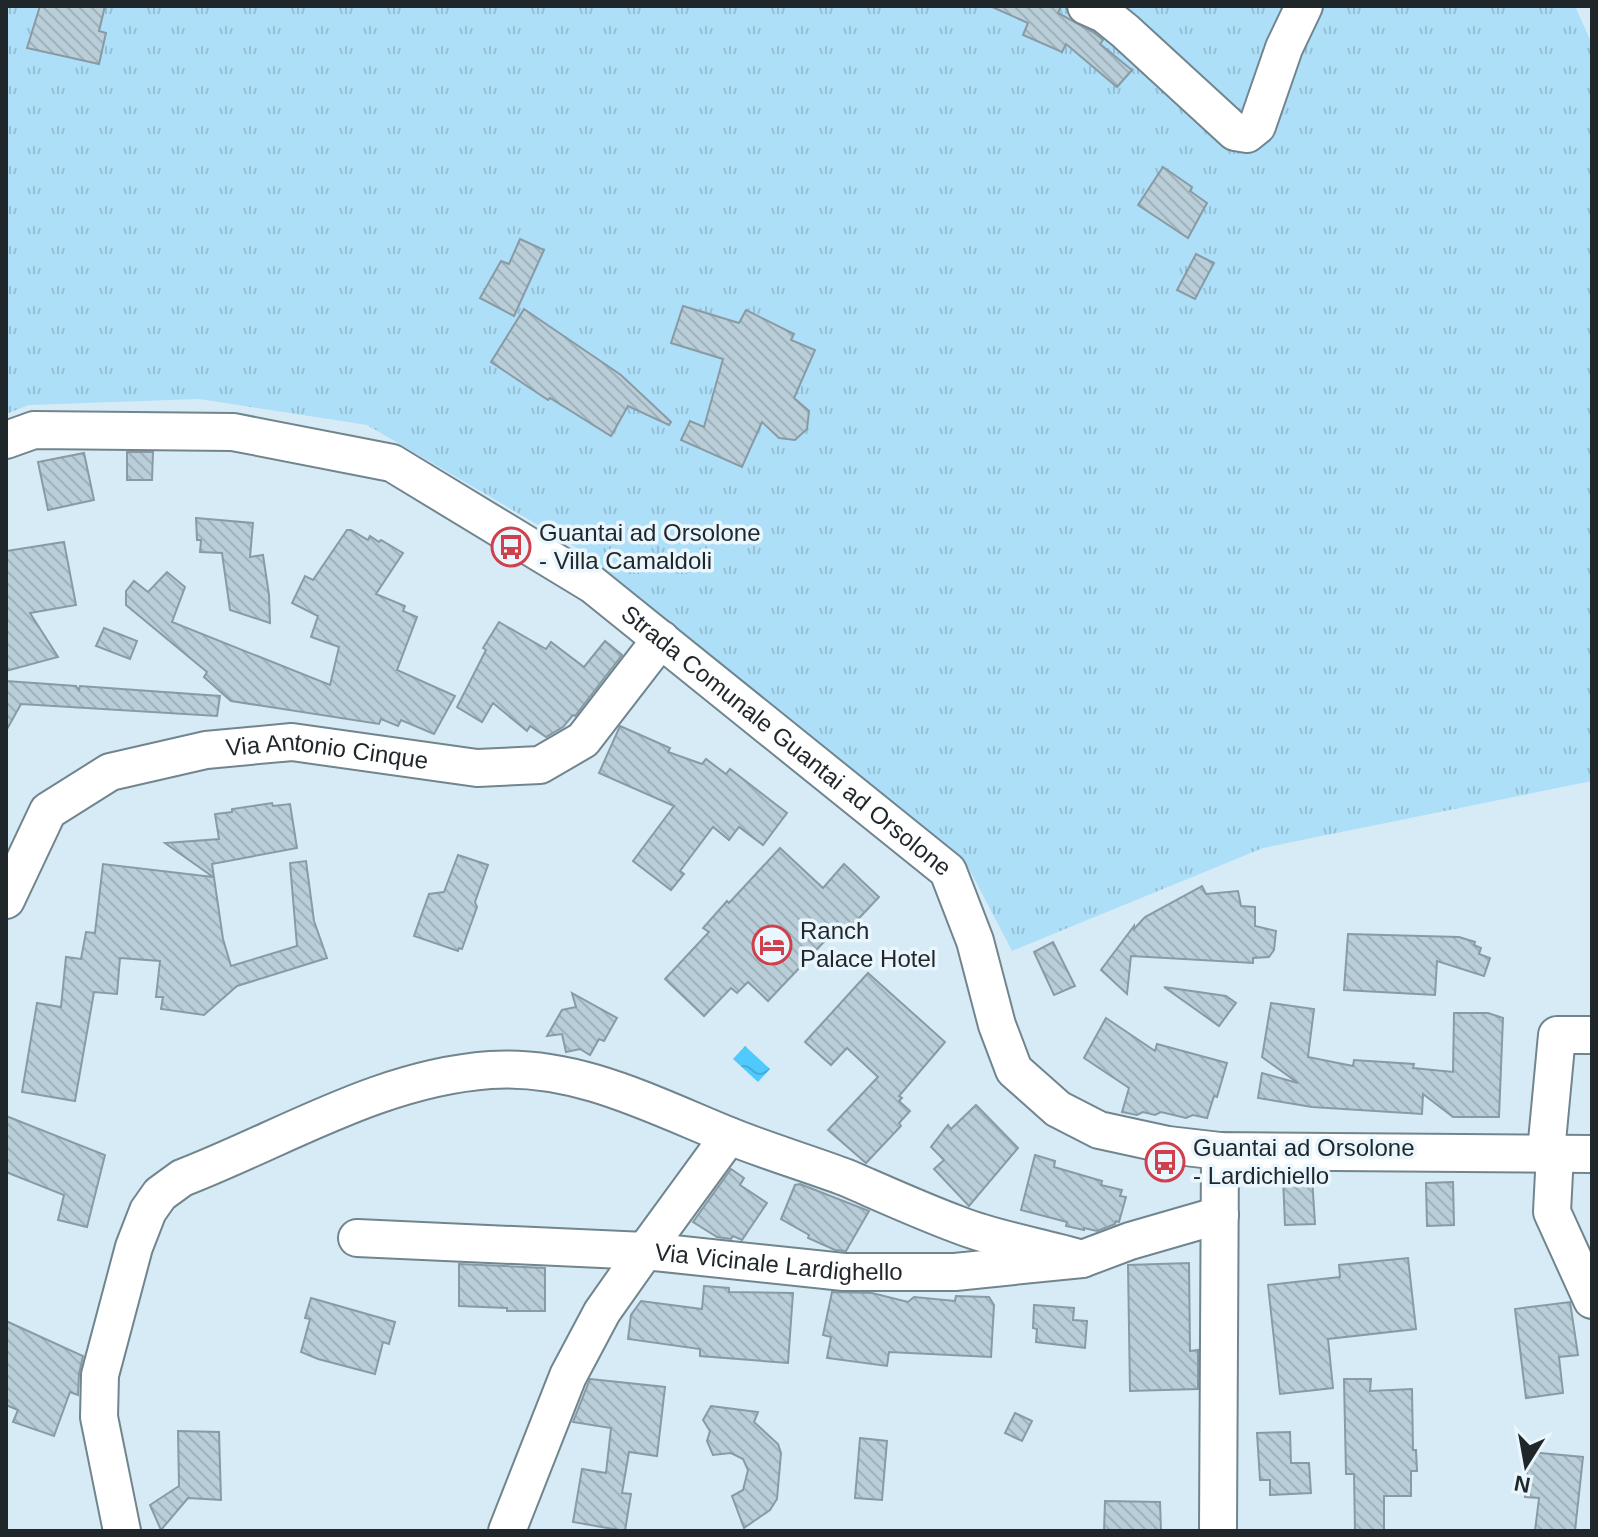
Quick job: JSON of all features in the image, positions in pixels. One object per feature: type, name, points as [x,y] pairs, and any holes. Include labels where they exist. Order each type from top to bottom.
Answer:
[{"type":"street","points":[[1086,6],[1104,14],[1125,31],[1235,132],[1247,134],[1257,126],[1284,48],[1304,6]]},
{"type":"street","name":"Strada Comunale Guantai ad Orsolone","points":[[6,440],[34,430],[233,432],[392,463],[593,585],[948,871],[975,941],[997,1025],[1014,1070],[1058,1109],[1099,1130],[1168,1145],[1220,1151],[1592,1154]]},
{"type":"street","name":"Via Antonio Cinque","points":[[6,900],[48,811],[110,772],[206,750],[292,742],[477,768],[540,765],[583,740],[661,639]]},
{"type":"street","points":[[1592,1035],[1557,1035],[1550,1152],[1552,1212],[1592,1300]]},
{"type":"street","points":[[122,1531],[99,1417],[100,1375],[134,1247],[148,1211],[160,1194],[182,1178],[360,1100],[423,1082],[489,1070],[538,1071],[584,1079],[849,1179],[963,1227],[1082,1259]]},
{"type":"street","points":[[357,1238],[645,1251],[729,1136]]},
{"type":"street","points":[[1218,1531],[1220,1151]]},
{"type":"street","name":"Via Vicinale Lardighello","points":[[507,1531],[568,1376],[602,1312],[645,1251],[844,1272],[955,1272],[1082,1259],[1130,1241],[1220,1215]]},
{"type":"green space","points":[[6,6],[1575,6],[1592,44],[1592,781],[1263,848],[1012,951],[965,861],[574,546],[367,425],[199,399],[29,405],[6,414]]},
{"type":"water","points":[[745,1046],[770,1069],[758,1082],[733,1059]]},
{"type":"building","points":[[40,6],[105,6],[99,31],[106,33],[99,64],[27,48]]},
{"type":"building","points":[[990,6],[1061,6],[1058,13],[1093,32],[1103,40],[1100,44],[1132,70],[1117,87],[1066,44],[1062,52],[1023,35],[1028,23]]},
{"type":"building","points":[[1163,167],[1192,187],[1190,191],[1207,203],[1188,238],[1138,205]]},
{"type":"building","points":[[520,239],[544,250],[514,316],[480,298],[501,261],[509,264]]},
{"type":"building","points":[[1196,254],[1214,263],[1195,299],[1177,290]]},
{"type":"building","points":[[683,306],[739,323],[746,310],[794,334],[791,340],[815,350],[794,398],[809,411],[807,429],[795,440],[779,438],[762,422],[742,467],[681,440],[690,421],[704,427],[723,359],[671,343]]},
{"type":"building","points":[[524,309],[621,375],[671,422],[669,425],[628,406],[611,436],[550,398],[548,400],[491,362]]},
{"type":"building","points":[[127,452],[153,452],[152,480],[127,480]]},
{"type":"building","points":[[84,453],[94,500],[48,510],[38,462]]},
{"type":"building","points":[[196,518],[253,523],[250,557],[263,555],[270,623],[230,610],[222,553],[200,552]]},
{"type":"building","points":[[347,530],[368,540],[370,536],[379,542],[381,540],[403,553],[376,594],[405,606],[403,611],[417,617],[397,670],[455,696],[434,734],[401,720],[398,726],[381,719],[379,724],[231,701],[204,677],[207,672],[126,605],[126,591],[134,581],[148,592],[167,572],[185,587],[172,622],[330,685],[339,647],[311,637],[318,616],[292,603],[305,576],[313,580]]},
{"type":"building","points":[[64,542],[76,605],[30,613],[58,657],[6,671],[6,551]]},
{"type":"building","points":[[499,622],[546,649],[551,642],[584,667],[605,641],[622,655],[575,716],[546,737],[530,726],[527,731],[493,703],[482,722],[457,707],[486,650],[483,648]]},
{"type":"building","points":[[104,628],[137,641],[130,659],[96,646]]},
{"type":"building","points":[[6,681],[76,686],[79,690],[80,686],[220,696],[217,716],[21,704],[6,731]]},
{"type":"building","points":[[620,726],[670,748],[668,752],[702,764],[706,759],[726,774],[730,769],[787,813],[763,845],[739,827],[729,840],[713,827],[680,871],[684,874],[671,890],[633,861],[674,806],[599,773]]},
{"type":"building","points":[[272,803],[273,806],[290,804],[297,848],[212,864],[223,939],[231,966],[297,946],[290,863],[306,861],[314,921],[327,958],[237,986],[204,1015],[161,1009],[163,997],[156,997],[160,961],[120,958],[117,994],[94,992],[75,1101],[22,1092],[37,1003],[61,1007],[66,957],[81,959],[86,932],[95,933],[103,864],[213,877],[165,843],[219,839],[215,814]]},
{"type":"building","points":[[780,848],[823,888],[844,864],[879,897],[845,933],[838,927],[768,1001],[748,982],[737,993],[731,988],[704,1016],[665,979],[709,932],[703,928]]},
{"type":"building","points":[[458,855],[488,865],[475,902],[477,907],[462,949],[458,951],[414,936],[429,894],[444,892]]},
{"type":"building","points":[[1202,886],[1206,894],[1238,891],[1241,906],[1255,907],[1255,926],[1276,931],[1274,950],[1269,957],[1253,958],[1253,963],[1131,956],[1127,994],[1101,970],[1134,926],[1134,929],[1145,917]]},
{"type":"building","points":[[1348,934],[1459,937],[1475,942],[1474,945],[1481,948],[1479,954],[1490,958],[1484,976],[1437,961],[1435,995],[1344,990]]},
{"type":"building","points":[[1053,942],[1075,986],[1054,995],[1034,952]]},
{"type":"building","points":[[868,973],[945,1042],[899,1096],[902,1098],[899,1101],[910,1111],[899,1123],[901,1126],[866,1163],[828,1130],[878,1077],[847,1048],[831,1065],[805,1042]]},
{"type":"building","points":[[1164,987],[1226,996],[1236,1003],[1219,1026]]},
{"type":"building","points":[[572,993],[617,1018],[604,1041],[599,1039],[590,1055],[580,1049],[566,1052],[562,1034],[547,1036],[562,1010],[576,1007]]},
{"type":"building","points":[[1271,1003],[1314,1009],[1308,1057],[1353,1066],[1354,1060],[1414,1064],[1413,1068],[1453,1072],[1454,1013],[1488,1013],[1503,1018],[1499,1117],[1453,1117],[1423,1094],[1422,1114],[1312,1107],[1258,1098],[1262,1073],[1298,1083],[1262,1057]]},
{"type":"building","points":[[1106,1018],[1155,1051],[1157,1044],[1227,1063],[1207,1118],[1193,1115],[1186,1118],[1161,1112],[1137,1115],[1122,1112],[1129,1088],[1084,1058]]},
{"type":"building","points":[[976,1105],[1018,1148],[969,1206],[934,1169],[944,1160],[931,1147],[948,1125],[951,1129]]},
{"type":"building","points":[[6,1116],[105,1155],[87,1227],[58,1220],[64,1195],[6,1172]]},
{"type":"building","points":[[1035,1155],[1055,1161],[1054,1167],[1122,1190],[1120,1196],[1126,1197],[1119,1222],[1097,1231],[1084,1230],[1066,1226],[1067,1222],[1021,1210]]},
{"type":"building","points":[[731,1169],[744,1178],[740,1185],[767,1203],[742,1240],[733,1236],[731,1239],[717,1237],[693,1222]]},
{"type":"building","points":[[1312,1177],[1315,1224],[1285,1225],[1283,1178]]},
{"type":"building","points":[[1453,1182],[1454,1225],[1427,1226],[1426,1183]]},
{"type":"building","points":[[800,1184],[869,1211],[846,1251],[835,1250],[808,1238],[809,1235],[781,1219],[795,1185]]},
{"type":"building","points":[[1408,1258],[1416,1329],[1328,1339],[1333,1388],[1280,1394],[1268,1285],[1340,1277],[1339,1265]]},
{"type":"building","points":[[1189,1263],[1190,1351],[1198,1350],[1198,1389],[1130,1391],[1128,1265]]},
{"type":"building","points":[[459,1264],[545,1268],[545,1311],[459,1306]]},
{"type":"building","points":[[704,1286],[729,1288],[729,1292],[793,1293],[788,1363],[700,1356],[700,1349],[628,1339],[631,1315],[641,1301],[702,1309]]},
{"type":"building","points":[[832,1292],[872,1293],[908,1302],[914,1297],[955,1301],[956,1296],[989,1297],[994,1305],[991,1357],[889,1352],[887,1366],[827,1358],[831,1337],[823,1335]]},
{"type":"building","points":[[311,1298],[395,1322],[389,1344],[383,1342],[375,1374],[301,1352],[310,1319],[305,1318]]},
{"type":"building","points":[[1570,1302],[1578,1355],[1559,1357],[1563,1393],[1526,1398],[1515,1309]]},
{"type":"building","points":[[1034,1305],[1074,1308],[1073,1320],[1087,1321],[1085,1348],[1036,1342]]},
{"type":"building","points":[[6,1321],[83,1356],[78,1395],[70,1392],[54,1436],[13,1422],[18,1410],[6,1405]]},
{"type":"building","points":[[590,1379],[665,1387],[657,1456],[629,1452],[622,1493],[631,1494],[625,1531],[573,1522],[582,1469],[606,1473],[611,1428],[573,1422]]},
{"type":"building","points":[[1344,1379],[1371,1379],[1370,1391],[1412,1389],[1413,1450],[1416,1450],[1417,1471],[1411,1471],[1411,1496],[1384,1496],[1384,1531],[1355,1531],[1354,1474],[1346,1474]]},
{"type":"building","points":[[711,1406],[758,1412],[754,1422],[778,1444],[781,1453],[777,1499],[770,1510],[744,1528],[732,1496],[743,1490],[748,1470],[743,1459],[731,1453],[713,1455],[707,1441],[710,1431],[703,1420]]},
{"type":"building","points":[[1015,1413],[1032,1421],[1022,1441],[1005,1433]]},
{"type":"building","points":[[178,1431],[219,1432],[221,1500],[188,1498],[161,1530],[150,1505],[179,1486]]},
{"type":"building","points":[[1290,1432],[1291,1463],[1309,1463],[1311,1493],[1270,1495],[1270,1480],[1260,1480],[1257,1433]]},
{"type":"building","points":[[860,1438],[887,1441],[882,1500],[855,1498]]},
{"type":"building","points":[[1529,1452],[1583,1457],[1575,1531],[1535,1531],[1539,1498],[1525,1497]]},
{"type":"building","points":[[1105,1501],[1160,1502],[1161,1531],[1104,1531]]},
{"type":"place","name":"Guantai ad Orsolone - Villa Camaldoli","points":[[511,547]]},
{"type":"place","name":"Ranch Palace Hotel","points":[[772,945]]},
{"type":"place","name":"Guantai ad Orsolone - Lardichiello","points":[[1165,1162]]}]
